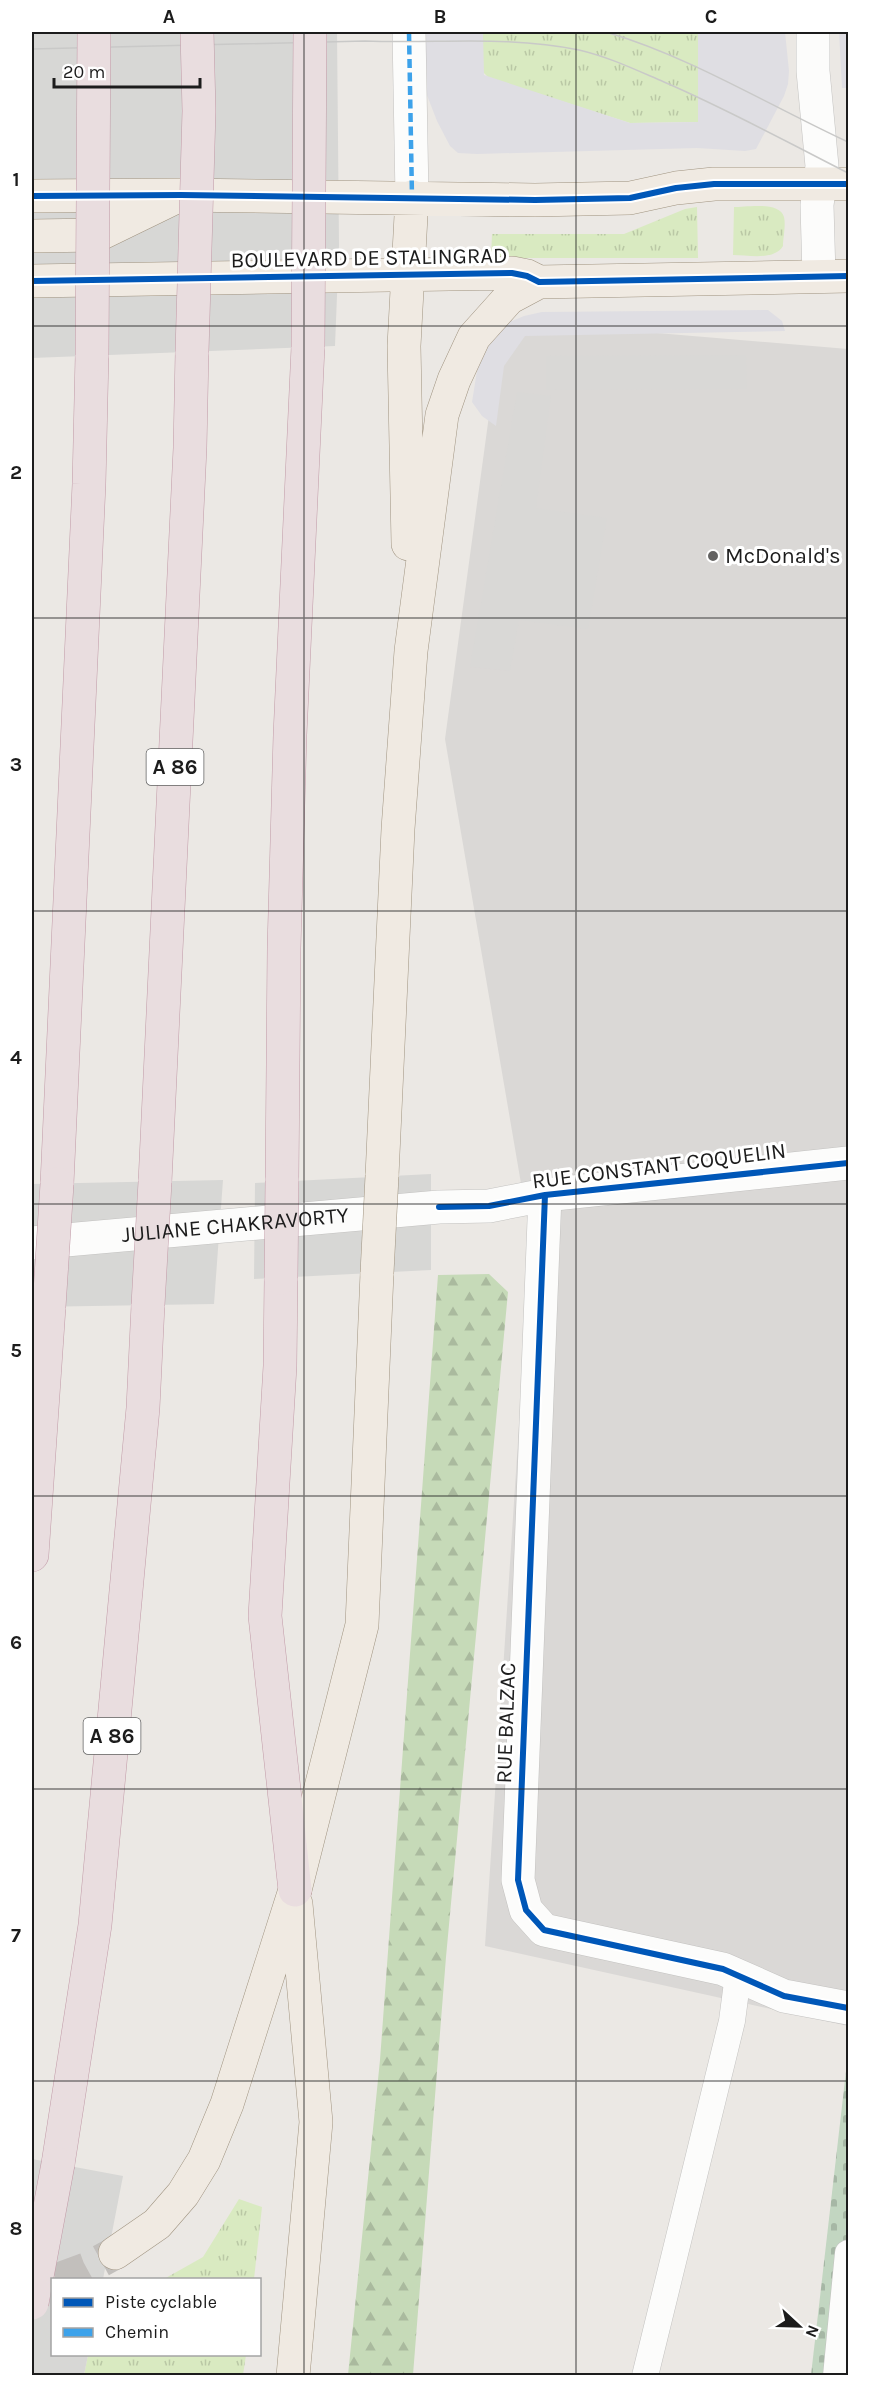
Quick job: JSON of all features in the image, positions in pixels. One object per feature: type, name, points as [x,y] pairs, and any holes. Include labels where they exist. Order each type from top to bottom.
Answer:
[{"type":"highway","points":[[32,1555],[57,1184],[89,496],[94,32]]},
{"type":"highway","name":"A 86","points":[[32,2303],[58,2164],[95,1925],[143,1408],[189,460],[199,111],[197,32]]},
{"type":"highway","points":[[295,1890],[265,1616],[280,1366],[284,948],[290,746],[308,347],[310,32]]},
{"type":"main road","points":[[32,196],[181,195],[535,200],[630,198],[692,186],[833,184]]},
{"type":"main road","points":[[32,236],[98,235],[181,195]]},
{"type":"main road","points":[[411,651],[404,346],[406,275],[412,197]]},
{"type":"main road","name":"BOULEVARD DE STALINGRAD","points":[[32,281],[512,273],[527,276],[539,282],[834,276]]},
{"type":"main road","points":[[115,2253],[157,2224],[183,2194],[204,2160],[227,2104],[295,1890],[362,1624],[398,829],[411,651],[442,415],[454,380],[474,337],[509,298],[539,282]]},
{"type":"main road","points":[[293,2376],[316,2122],[295,1890]]},
{"type":"street","points":[[409,32],[412,197]]},
{"type":"street","points":[[813,32],[813,70],[822,166],[833,184],[834,276]]},
{"type":"street","name":"RUE CONSTANT COQUELIN","points":[[439,1207],[489,1206],[545,1195],[849,1162]]},
{"type":"street","name":"RUE BALZAC","points":[[545,1195],[518,1880],[526,1910],[544,1930],[723,1969],[784,1996],[849,2008]]},
{"type":"street","name":"JULIANE CHAKRAVORTY","points":[[32,1244],[439,1207]]},
{"type":"lane","points":[[645,2376],[732,2021],[738,1975]]},
{"type":"lane","points":[[836,2376],[849,2253]]},
{"type":"shaded area","points":[[420,32],[483,32],[484,75],[630,123],[698,122],[698,32],[785,32],[788,84],[756,149],[745,151],[697,148],[458,153],[450,146],[437,121],[423,85]]},
{"type":"shaded area","points":[[839,32],[848,32],[848,88],[842,88]]},
{"type":"shaded area","points":[[768,310],[782,321],[785,331],[525,336],[504,366],[496,426],[482,416],[472,402],[477,371],[488,344],[505,324],[524,316],[542,312]]},
{"type":"shaded area","points":[[502,320],[848,349],[848,2026],[485,1946],[531,1242],[445,739]]},
{"type":"shaded area","points":[[746,355],[747,389],[546,390],[546,356]]},
{"type":"shaded area","points":[[517,392],[551,396],[536,508],[607,518],[588,629],[519,620],[510,671],[470,667]]},
{"type":"green space","points":[[483,32],[698,32],[698,122],[630,123],[489,78],[483,72]]},
{"type":"green space","points":[[762,206],[781,212],[785,228],[783,246],[779,251],[760,256],[733,255],[734,207]]},
{"type":"green space","points":[[697,207],[698,258],[491,258],[492,234],[624,234],[685,209]]},
{"type":"green space","points":[[489,1274],[508,1292],[446,1957],[413,2375],[348,2375],[380,2060],[438,1275]]},
{"type":"green space","points":[[848,2054],[848,2375],[811,2375]]},
{"type":"green space","points":[[239,2199],[262,2207],[254,2278],[166,2278],[203,2257]]},
{"type":"green space","points":[[88,2356],[246,2356],[243,2375],[84,2375]]},
{"type":"pier","points":[[32,32],[337,32],[339,245],[335,346],[32,358]]},
{"type":"pier","points":[[431,1174],[431,1270],[254,1279],[255,1183]]},
{"type":"pier","points":[[223,1180],[214,1304],[32,1307],[32,1184]]},
{"type":"pier","points":[[32,2159],[123,2176],[103,2278],[51,2278],[51,2356],[88,2356],[84,2375],[32,2375]]},
{"type":"tunnel","points":[[61,2278],[86,2269],[115,2253]]},
{"type":"tram line","points":[[606,32],[638,42],[699,68],[848,142]]},
{"type":"tram line","points":[[32,49],[365,41],[499,41],[552,45],[612,60],[687,92],[848,173]]},
{"type":"marked path","points":[[409,32],[412,197]]},
{"type":"cycle path","points":[[32,196],[181,195],[535,200],[630,198],[676,188],[714,184],[848,184]]},
{"type":"cycle path","points":[[32,281],[512,273],[527,276],[539,282],[848,276]]},
{"type":"cycle path","points":[[439,1207],[489,1206],[545,1195],[848,1163]]},
{"type":"cycle path","points":[[545,1195],[518,1880],[526,1910],[544,1930],[723,1969],[784,1996],[848,2008]]},
{"type":"place","name":"McDonald's","points":[[713,556]]}]
